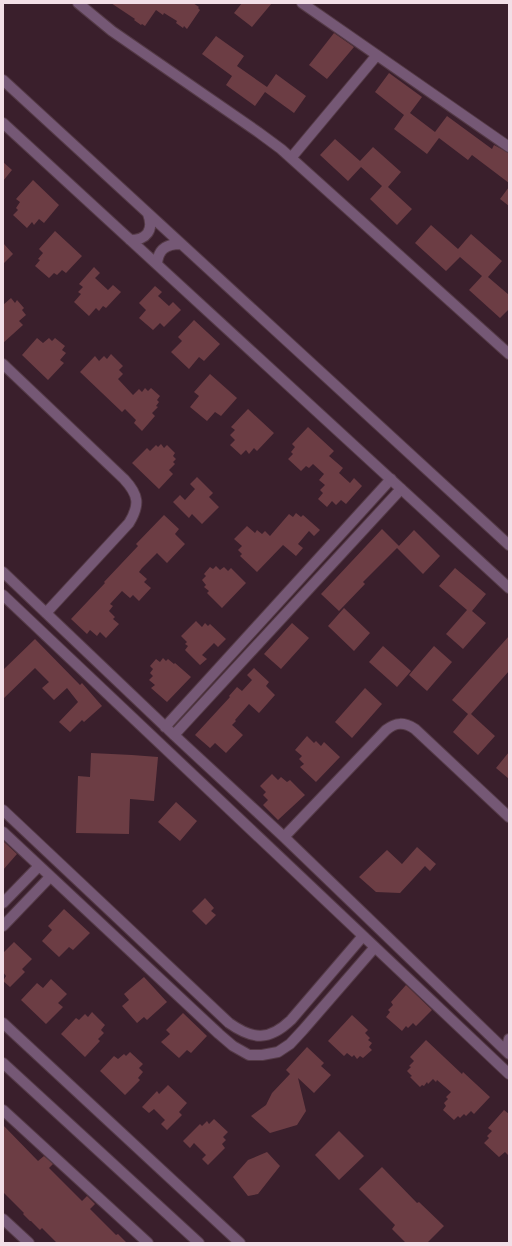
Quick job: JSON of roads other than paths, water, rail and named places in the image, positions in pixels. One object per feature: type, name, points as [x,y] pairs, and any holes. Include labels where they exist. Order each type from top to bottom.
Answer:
[{"type":"street","points":[[78,3],[112,31],[270,140],[509,354]]},
{"type":"street","points":[[302,3],[509,147]]},
{"type":"street","points":[[291,158],[377,55]]},
{"type":"street","points":[[3,80],[509,545]]},
{"type":"street","points":[[3,123],[509,588]]},
{"type":"street","points":[[130,240],[138,240],[145,236],[150,230],[151,222],[148,214]]},
{"type":"street","points":[[156,264],[157,257],[166,246],[180,244]]},
{"type":"street","points":[[3,364],[133,488],[137,500],[136,512],[129,523],[46,613]]},
{"type":"street","points":[[165,727],[391,479]]},
{"type":"street","points":[[174,735],[401,489]]},
{"type":"street","points":[[3,572],[165,727],[284,837],[508,1053]]},
{"type":"street","points":[[3,595],[509,1074]]},
{"type":"street","points":[[284,837],[386,730],[392,725],[400,723],[408,725],[415,730],[509,817]]},
{"type":"street","points":[[3,810],[229,1023],[242,1032],[255,1036],[262,1036],[281,1030],[363,936]]},
{"type":"street","points":[[3,832],[233,1046],[249,1055],[262,1056],[278,1052],[290,1044],[375,947]]},
{"type":"street","points":[[3,903],[39,866]]},
{"type":"street","points":[[3,926],[50,877]]},
{"type":"street","points":[[137,958],[147,946]]},
{"type":"street","points":[[3,1023],[240,1243]]},
{"type":"street","points":[[508,1053],[509,1039]]},
{"type":"street","points":[[3,1063],[199,1243]]},
{"type":"street","points":[[3,1110],[148,1243]]},
{"type":"street","points":[[3,1219],[29,1243]]}]
